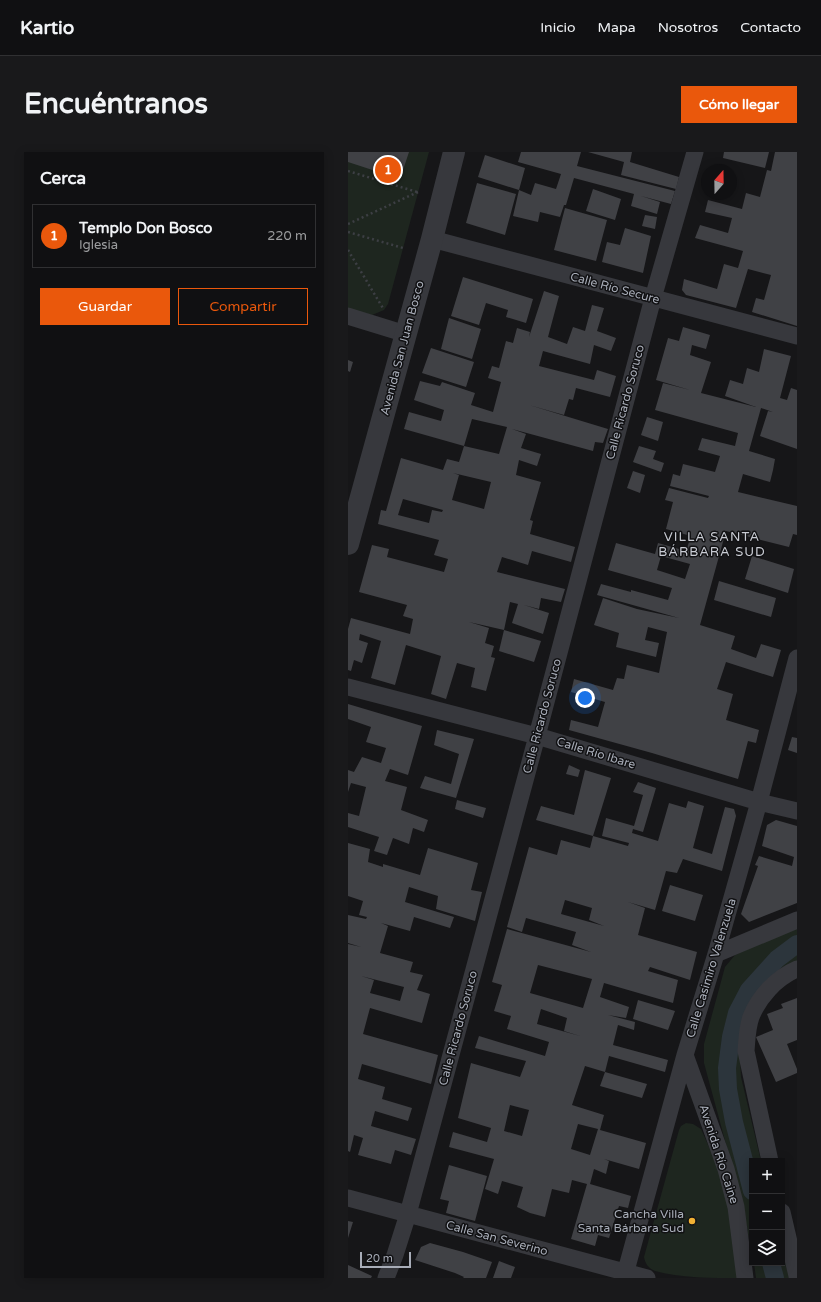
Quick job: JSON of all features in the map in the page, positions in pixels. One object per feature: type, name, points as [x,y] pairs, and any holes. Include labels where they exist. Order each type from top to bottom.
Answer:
[{"type":"street","name":"Avenida San Juan Bosco","points":[[348,544],[354,497],[406,334],[454,152]]},
{"type":"street","name":"Calle Ricardo Soruco","points":[[386,1278],[408,1214],[653,298],[695,152]]},
{"type":"street","name":"Calle Río Secure","points":[[432,239],[797,336]]},
{"type":"street","points":[[348,316],[406,334]]},
{"type":"street","name":"Calle Casimiro Valenzuela","points":[[625,1275],[685,1055],[716,954],[759,802],[797,658]]},
{"type":"street","name":"Calle Río Ibare","points":[[348,687],[537,736],[759,802],[797,811]]},
{"type":"street","points":[[716,954],[797,920]]},
{"type":"street","points":[[769,1158],[746,1051],[747,1035],[751,1018],[761,998],[775,983],[797,969]]},
{"type":"street","name":"Avenida Río Caine","points":[[685,1055],[726,1170],[736,1207],[745,1278]]},
{"type":"street","name":"Calle San Severino","points":[[348,1198],[625,1275],[647,1278]]},
{"type":"street","points":[[785,1225],[797,1276]]},
{"type":"path","points":[[348,171],[418,192],[348,224]]},
{"type":"path","points":[[348,232],[403,248]]},
{"type":"path","points":[[348,250],[384,310]]},
{"type":"shaded area","points":[[348,152],[429,152],[388,304],[384,310],[372,315],[348,309]]},
{"type":"shaded area","points":[[797,928],[797,961],[776,971],[739,1047],[741,1077],[760,1158],[749,1158],[749,1239],[743,1207],[704,1063],[704,1044],[725,967],[735,955]]},
{"type":"shaded area","points":[[686,1123],[693,1124],[701,1129],[725,1183],[739,1278],[675,1275],[655,1271],[647,1265],[645,1261],[644,1257],[679,1130],[681,1126]]},
{"type":"shaded area","points":[[785,1261],[789,1278],[756,1278],[754,1266],[785,1266]]},
{"type":"building","points":[[348,152],[409,152],[400,179],[348,162]]},
{"type":"building","points":[[521,152],[581,152],[577,166],[675,191],[671,204],[641,196],[660,202],[657,214],[631,206],[634,194],[574,178],[566,205],[564,205],[560,217],[540,212],[538,222],[513,216],[519,190],[531,195],[535,183],[556,189],[561,174],[518,162]]},
{"type":"building","points":[[588,152],[632,152],[630,162],[679,177],[676,189],[621,175],[624,162]]},
{"type":"building","points":[[724,152],[769,152],[765,168],[723,158]]},
{"type":"building","points":[[775,152],[797,152],[797,326],[752,312],[756,298],[764,300],[771,275],[748,269],[736,308],[686,295],[682,290],[684,279],[717,289],[724,264],[738,268],[743,251],[695,238],[700,225],[728,233],[732,218],[705,212],[708,200],[742,209],[746,193],[760,197],[767,170],[771,171]]},
{"type":"building","points":[[485,155],[525,168],[519,190],[478,177]]},
{"type":"building","points":[[477,183],[516,194],[505,235],[466,223]]},
{"type":"building","points":[[593,189],[621,199],[615,220],[586,211]]},
{"type":"building","points":[[565,208],[607,220],[596,261],[554,250]]},
{"type":"building","points":[[645,215],[657,217],[655,229],[642,226]]},
{"type":"building","points":[[625,228],[651,236],[643,273],[602,262],[607,242],[620,245]]},
{"type":"building","points":[[463,277],[533,299],[526,323],[506,317],[508,310],[486,303],[479,325],[451,316]]},
{"type":"building","points":[[544,291],[559,296],[548,337],[567,344],[573,327],[585,331],[592,305],[604,308],[597,331],[616,338],[611,351],[594,345],[590,364],[543,351],[539,366],[594,380],[597,370],[616,376],[610,397],[576,388],[573,400],[569,399],[564,415],[529,405],[608,429],[603,443],[595,442],[593,451],[512,429],[526,434],[521,448],[541,454],[537,466],[519,460],[516,475],[541,482],[530,520],[533,521],[530,534],[575,547],[571,562],[532,551],[528,565],[502,557],[497,572],[565,589],[561,602],[541,598],[539,609],[524,605],[549,613],[543,634],[512,623],[518,604],[510,602],[504,630],[469,622],[489,628],[485,643],[494,646],[491,657],[495,658],[486,691],[471,687],[475,668],[457,663],[446,699],[431,694],[441,656],[406,645],[395,685],[371,678],[381,641],[360,634],[359,640],[368,643],[362,663],[354,660],[351,671],[348,670],[348,629],[351,618],[410,634],[413,619],[403,616],[407,605],[359,592],[372,545],[389,549],[387,557],[444,572],[448,559],[434,555],[439,540],[378,524],[381,510],[386,511],[401,458],[443,470],[447,459],[459,462],[464,446],[404,429],[409,412],[441,421],[444,410],[414,400],[420,381],[440,386],[442,382],[475,393],[471,405],[493,412],[501,382],[488,378],[492,366],[499,368],[506,341],[513,343],[517,328],[530,332],[529,337]],"holes":[[[472,419],[507,427],[499,454],[464,446]],[[453,473],[491,482],[484,509],[452,500],[459,475]],[[403,499],[443,510],[442,512],[432,510],[429,523],[398,515]]]},
{"type":"building","points":[[449,318],[481,329],[472,359],[441,349]]},
{"type":"building","points":[[683,327],[710,335],[706,349],[692,345],[690,355],[711,362],[701,393],[756,407],[725,396],[730,380],[743,384],[747,368],[759,372],[764,349],[791,356],[780,398],[787,400],[791,388],[797,390],[797,449],[760,436],[768,411],[773,412],[761,408],[749,451],[775,459],[770,482],[743,474],[738,492],[797,506],[797,535],[793,534],[789,547],[726,531],[700,625],[735,636],[731,649],[756,658],[761,644],[781,650],[773,677],[726,662],[717,689],[733,694],[726,720],[759,730],[756,743],[748,741],[738,779],[569,730],[571,720],[598,727],[605,702],[571,692],[574,679],[613,690],[617,678],[624,679],[627,665],[659,673],[667,632],[648,627],[645,640],[659,643],[656,657],[616,647],[619,633],[594,625],[603,598],[637,609],[679,618],[597,595],[601,584],[668,600],[672,588],[608,570],[616,543],[655,554],[658,543],[686,551],[691,536],[666,529],[673,502],[665,500],[669,488],[708,498],[709,496],[670,486],[673,474],[680,476],[683,464],[715,472],[720,456],[698,450],[702,438],[735,446],[738,433],[655,410],[663,383],[690,390],[656,380],[668,338],[679,341]],"holes":[[[661,556],[690,564],[685,579],[657,570]]]},
{"type":"building","points":[[431,348],[474,362],[466,387],[422,373]]},
{"type":"building","points":[[348,360],[353,362],[350,372],[348,371]]},
{"type":"building","points":[[647,417],[663,422],[658,441],[641,435]]},
{"type":"building","points":[[639,446],[656,451],[653,459],[664,463],[661,472],[633,462]]},
{"type":"building","points":[[633,471],[645,475],[640,493],[627,488]]},
{"type":"building","points":[[752,556],[794,569],[788,593],[745,579]]},
{"type":"building","points":[[719,581],[776,598],[771,617],[714,600]]},
{"type":"building","points":[[504,630],[541,641],[534,662],[499,651]]},
{"type":"building","points":[[348,704],[422,726],[408,775],[390,769],[385,781],[407,787],[401,810],[428,820],[424,832],[413,828],[409,844],[393,838],[387,855],[374,851],[379,837],[348,827],[348,813],[359,816],[366,787],[351,783],[348,792],[348,770],[354,772],[362,757],[381,763],[386,748],[366,742],[371,727],[348,719]]},
{"type":"building","points":[[437,730],[474,739],[456,798],[420,788],[425,776],[451,784],[459,754],[434,745]]},
{"type":"building","points":[[792,737],[797,738],[797,753],[788,750]]},
{"type":"building","points":[[569,765],[580,770],[578,777],[566,774]]},
{"type":"building","points":[[585,770],[611,778],[593,836],[536,820],[541,806],[574,815]]},
{"type":"building","points":[[638,782],[656,788],[643,832],[633,829],[632,833],[658,841],[669,803],[686,808],[688,801],[704,806],[693,848],[712,854],[725,807],[734,809],[736,816],[722,871],[683,859],[677,873],[666,871],[655,910],[628,902],[645,908],[638,935],[697,952],[690,980],[650,967],[648,971],[678,980],[673,1003],[604,983],[600,997],[629,1007],[626,1018],[608,1015],[635,1022],[634,1030],[618,1025],[613,1045],[668,1060],[665,1072],[609,1056],[605,1072],[585,1066],[572,1105],[604,1115],[600,1130],[646,1143],[639,1169],[604,1159],[609,1161],[606,1174],[594,1169],[590,1184],[631,1196],[628,1208],[619,1206],[609,1238],[598,1235],[595,1246],[571,1239],[587,1184],[572,1180],[569,1193],[552,1189],[545,1217],[530,1213],[517,1207],[523,1187],[502,1181],[498,1194],[485,1189],[494,1159],[449,1147],[453,1132],[487,1142],[491,1128],[458,1118],[471,1063],[520,1077],[526,1061],[475,1048],[479,1036],[545,1056],[549,1042],[507,1029],[511,1016],[494,1011],[502,985],[492,982],[507,929],[591,952],[572,945],[576,932],[526,918],[522,932],[507,927],[529,847],[557,855],[561,840],[590,848],[593,836],[628,846],[629,843],[602,836],[606,818],[634,826],[643,795],[633,792]],"holes":[[[565,900],[592,908],[589,920],[604,926],[561,914]],[[538,965],[592,979],[583,1008],[530,993]],[[541,1009],[567,1018],[564,1031],[580,1036],[537,1024]],[[510,1105],[529,1110],[522,1136],[504,1131]],[[578,1124],[598,1129],[590,1155],[571,1149]]]},
{"type":"building","points":[[457,800],[486,808],[483,818],[455,809]]},
{"type":"building","points":[[776,820],[797,826],[797,903],[749,922],[741,914],[758,866],[755,865],[759,856],[792,866],[794,857],[762,846],[767,825]]},
{"type":"building","points":[[348,843],[370,849],[368,862],[383,867],[383,864],[420,875],[428,848],[478,863],[471,890],[482,892],[475,921],[436,909],[438,896],[409,887],[405,902],[454,917],[450,928],[414,917],[410,931],[381,923],[388,926],[380,953],[413,962],[410,972],[423,975],[417,990],[430,994],[422,1023],[370,1008],[363,1034],[438,1055],[431,1084],[362,1064],[358,1079],[385,1087],[382,1099],[412,1108],[408,1121],[375,1111],[371,1126],[416,1139],[411,1155],[395,1150],[391,1164],[358,1155],[363,1138],[354,1135],[350,1152],[348,1151],[348,944],[361,947],[348,943],[348,915],[366,919],[367,917],[359,915],[363,901],[348,896]],"holes":[[[361,976],[404,987],[400,1001],[370,993],[374,980]]]},
{"type":"building","points":[[670,885],[703,895],[695,921],[662,911]]},
{"type":"building","points":[[797,998],[797,1040],[787,1044],[797,1069],[797,1073],[776,1082],[756,1037],[773,1030],[767,1014],[783,1008],[781,1004]]},
{"type":"building","points":[[638,1000],[675,1011],[668,1030],[633,1019]]},
{"type":"building","points":[[605,1072],[647,1084],[642,1098],[600,1086]]},
{"type":"building","points":[[449,1165],[487,1176],[475,1221],[446,1213],[449,1201],[440,1199]]},
{"type":"building","points":[[348,1221],[353,1222],[348,1238]]},
{"type":"building","points":[[430,1243],[492,1262],[486,1278],[463,1278],[464,1277],[455,1273],[415,1260],[421,1247]]},
{"type":"building","points":[[499,1261],[515,1267],[511,1278],[493,1278]]},
{"type":"building","points":[[348,1265],[372,1276],[371,1278],[348,1278]]},
{"type":"waterway","points":[[749,1180],[734,1122],[728,1089],[727,1068],[731,1037],[737,1013],[749,990],[777,959],[797,944]]},
{"type":"waterway","points":[[772,1266],[775,1278]]},
{"type":"place","name":"Templo Don Bosco","points":[[388,170]]},
{"type":"place","name":"Cancha Villa Santa Bárbara Sud","points":[[692,1221]]},
{"type":"district","name":"VILLA SANTA BÁRBARA SUD","points":[[712,544]]}]
